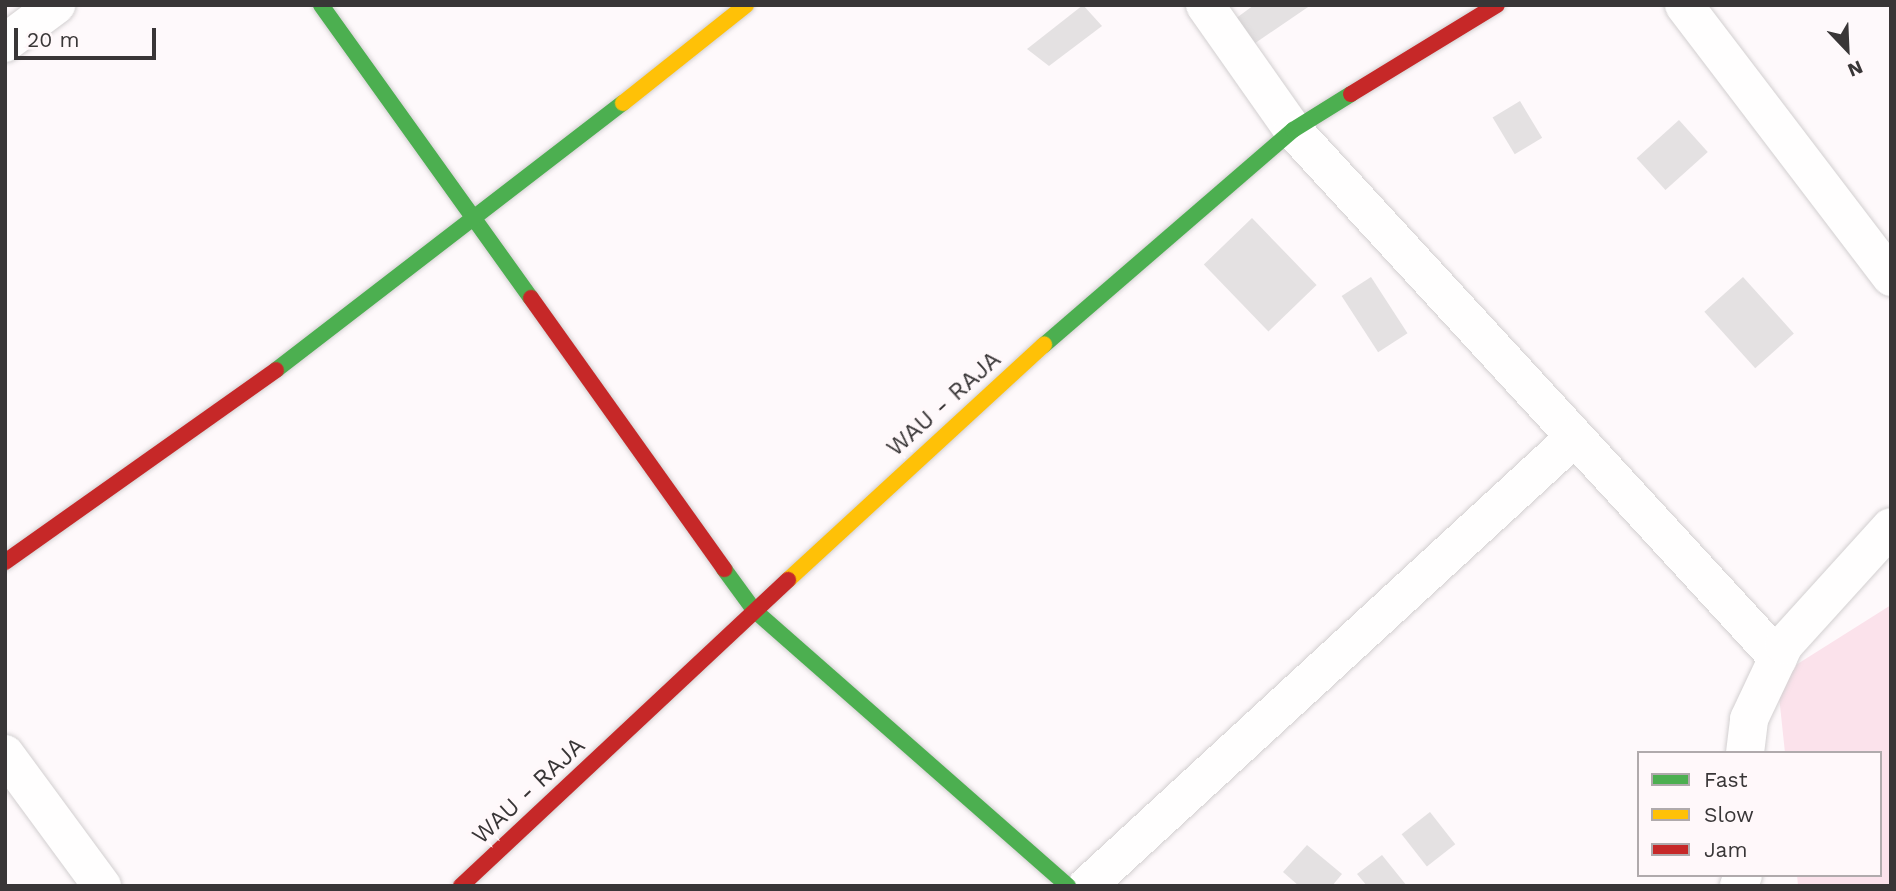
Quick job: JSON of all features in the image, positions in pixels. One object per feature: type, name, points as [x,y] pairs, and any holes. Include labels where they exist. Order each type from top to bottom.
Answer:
[{"type":"street","points":[[5,43],[56,5]]},
{"type":"street","points":[[321,5],[472,222],[754,610],[1068,886]]},
{"type":"street","points":[[5,562],[179,443],[472,222],[746,5]]},
{"type":"street","points":[[1205,5],[1293,130],[1778,658]]},
{"type":"street","name":"WAU - RAJA","points":[[461,886],[994,388],[1293,130],[1497,5]]},
{"type":"street","points":[[1684,5],[1891,277]]},
{"type":"street","points":[[1087,886],[1575,437]]},
{"type":"street","points":[[1745,751],[1749,719],[1778,658],[1891,527]]},
{"type":"street","points":[[5,754],[102,886]]},
{"type":"shaded area","points":[[1891,605],[1891,886],[1798,886],[1797,877],[1882,877],[1882,751],[1785,751],[1777,677]]},
{"type":"building","points":[[1083,5],[1102,26],[1049,66],[1027,49]]},
{"type":"building","points":[[1254,5],[1311,5],[1248,48],[1231,22]]},
{"type":"building","points":[[1520,101],[1542,138],[1515,154],[1493,117]]},
{"type":"building","points":[[1679,120],[1708,152],[1665,190],[1637,158]]},
{"type":"building","points":[[1252,218],[1317,285],[1268,331],[1204,265]]},
{"type":"building","points":[[1371,277],[1407,333],[1378,352],[1342,296]]},
{"type":"building","points":[[1743,277],[1794,333],[1755,368],[1704,312]]},
{"type":"building","points":[[1430,812],[1455,844],[1427,866],[1402,834]]},
{"type":"building","points":[[1307,845],[1342,874],[1332,886],[1299,886],[1283,872]]},
{"type":"building","points":[[1382,855],[1407,886],[1367,886],[1357,874]]},
{"type":"traffic: fast","points":[[321,5],[531,298]]},
{"type":"traffic: fast","points":[[1044,345],[1293,130],[1351,94]]},
{"type":"traffic: fast","points":[[276,370],[623,103]]},
{"type":"traffic: fast","points":[[724,569],[754,610],[1068,886]]},
{"type":"traffic: slow","points":[[623,103],[746,5]]},
{"type":"traffic: slow","points":[[788,580],[1044,345]]},
{"type":"traffic: jam","points":[[1351,94],[1497,5]]},
{"type":"traffic: jam","points":[[531,298],[724,569]]},
{"type":"traffic: jam","points":[[5,562],[276,370]]},
{"type":"traffic: jam","points":[[461,886],[788,580]]}]
